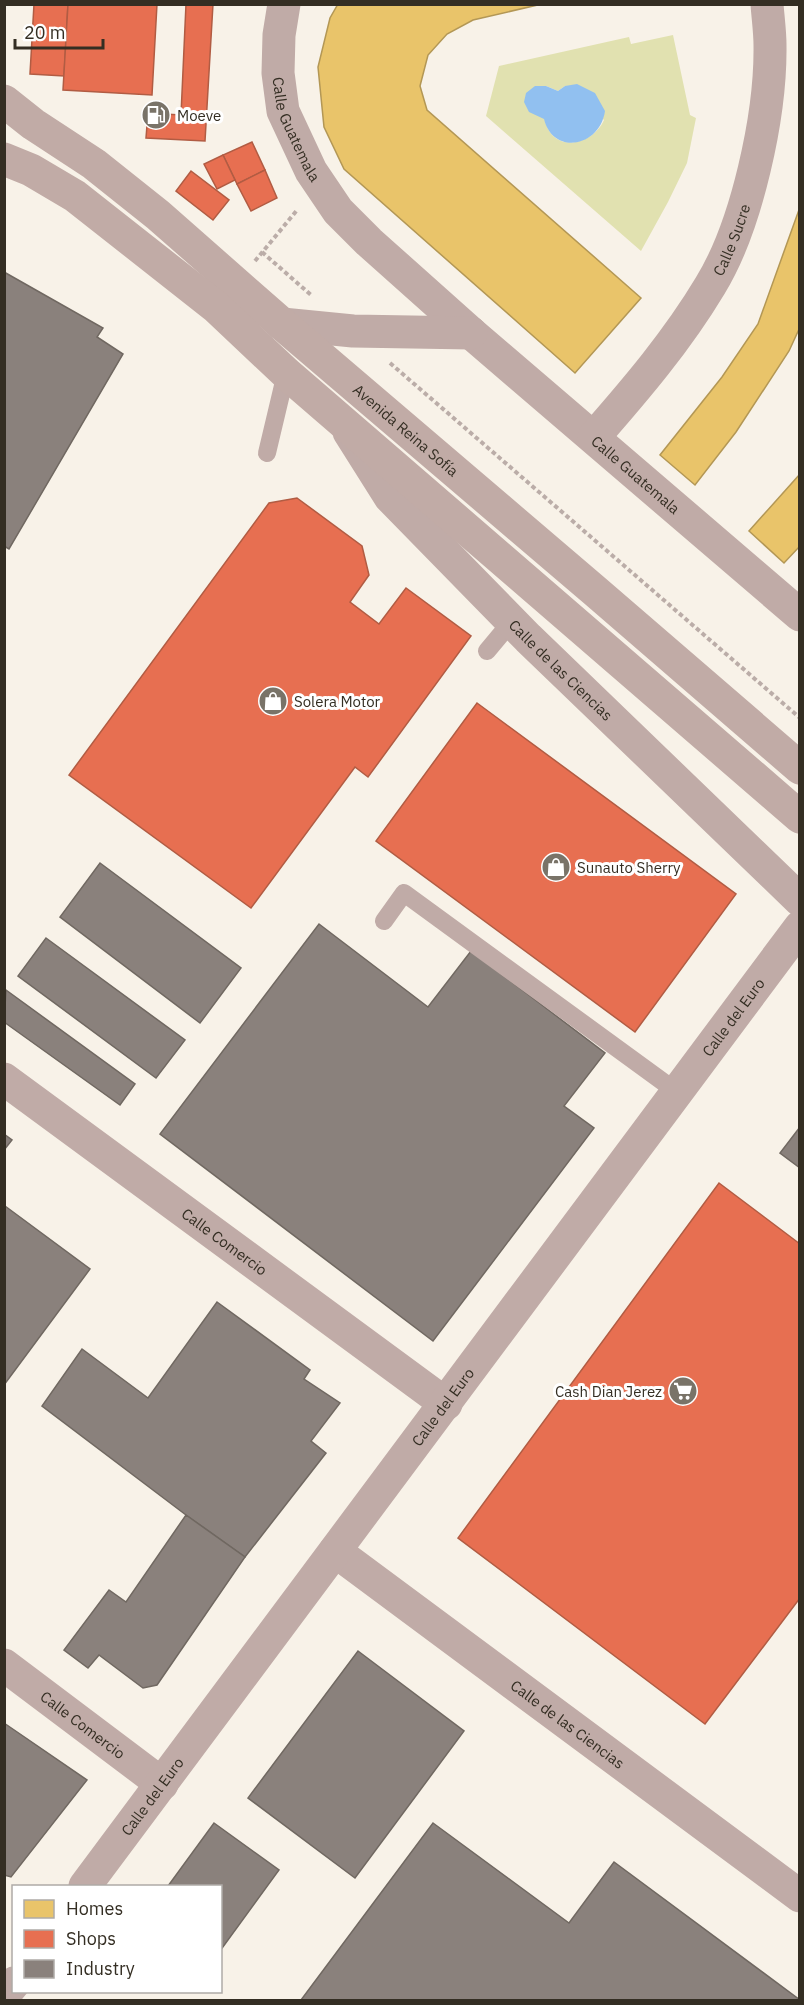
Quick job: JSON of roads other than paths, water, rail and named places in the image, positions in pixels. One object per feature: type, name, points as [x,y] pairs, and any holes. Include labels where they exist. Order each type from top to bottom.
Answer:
[{"type":"main road","name":"Avenida Reina Sofía","points":[[4,101],[33,124],[94,164],[131,194],[800,768]]},
{"type":"main road","points":[[4,159],[31,170],[75,196],[216,307],[286,373],[800,817]]},
{"type":"street","name":"Calle Guatemala","points":[[284,4],[279,34],[278,63],[283,111],[311,171],[338,210],[369,242],[471,333],[800,615]]},
{"type":"street","name":"Calle Sucre","points":[[594,437],[673,343],[712,284],[735,232],[754,171],[765,111],[770,45],[767,4]]},
{"type":"street","points":[[282,324],[353,331],[471,333]]},
{"type":"street","name":"Calle de las Ciencias","points":[[341,421],[390,497],[512,621],[800,900]]},
{"type":"street","name":"Calle del Euro","points":[[86,1885],[800,927]]},
{"type":"street","name":"Calle Comercio","points":[[4,1080],[446,1404]]},
{"type":"street","name":"Calle de las Ciencias","points":[[335,1551],[800,1896]]},
{"type":"street","name":"Calle Comercio","points":[[4,1665],[162,1784]]},
{"type":"lane","points":[[267,453],[286,373]]},
{"type":"lane","points":[[487,651],[512,621]]},
{"type":"lane","points":[[384,921],[404,892],[677,1092]]},
{"type":"water","points":[[577,84],[595,93],[605,111],[595,133],[586,139],[566,142],[549,131],[544,119],[529,112],[524,102],[526,93],[535,86],[546,86],[558,91],[565,86]]},
{"type":"place","name":"Moeve","points":[[156,115]]},
{"type":"place","name":"Solera Motor","points":[[273,701]]},
{"type":"place","name":"Sunauto Sherry","points":[[556,867]]},
{"type":"place","name":"Cash Dian Jerez","points":[[683,1391]]}]
